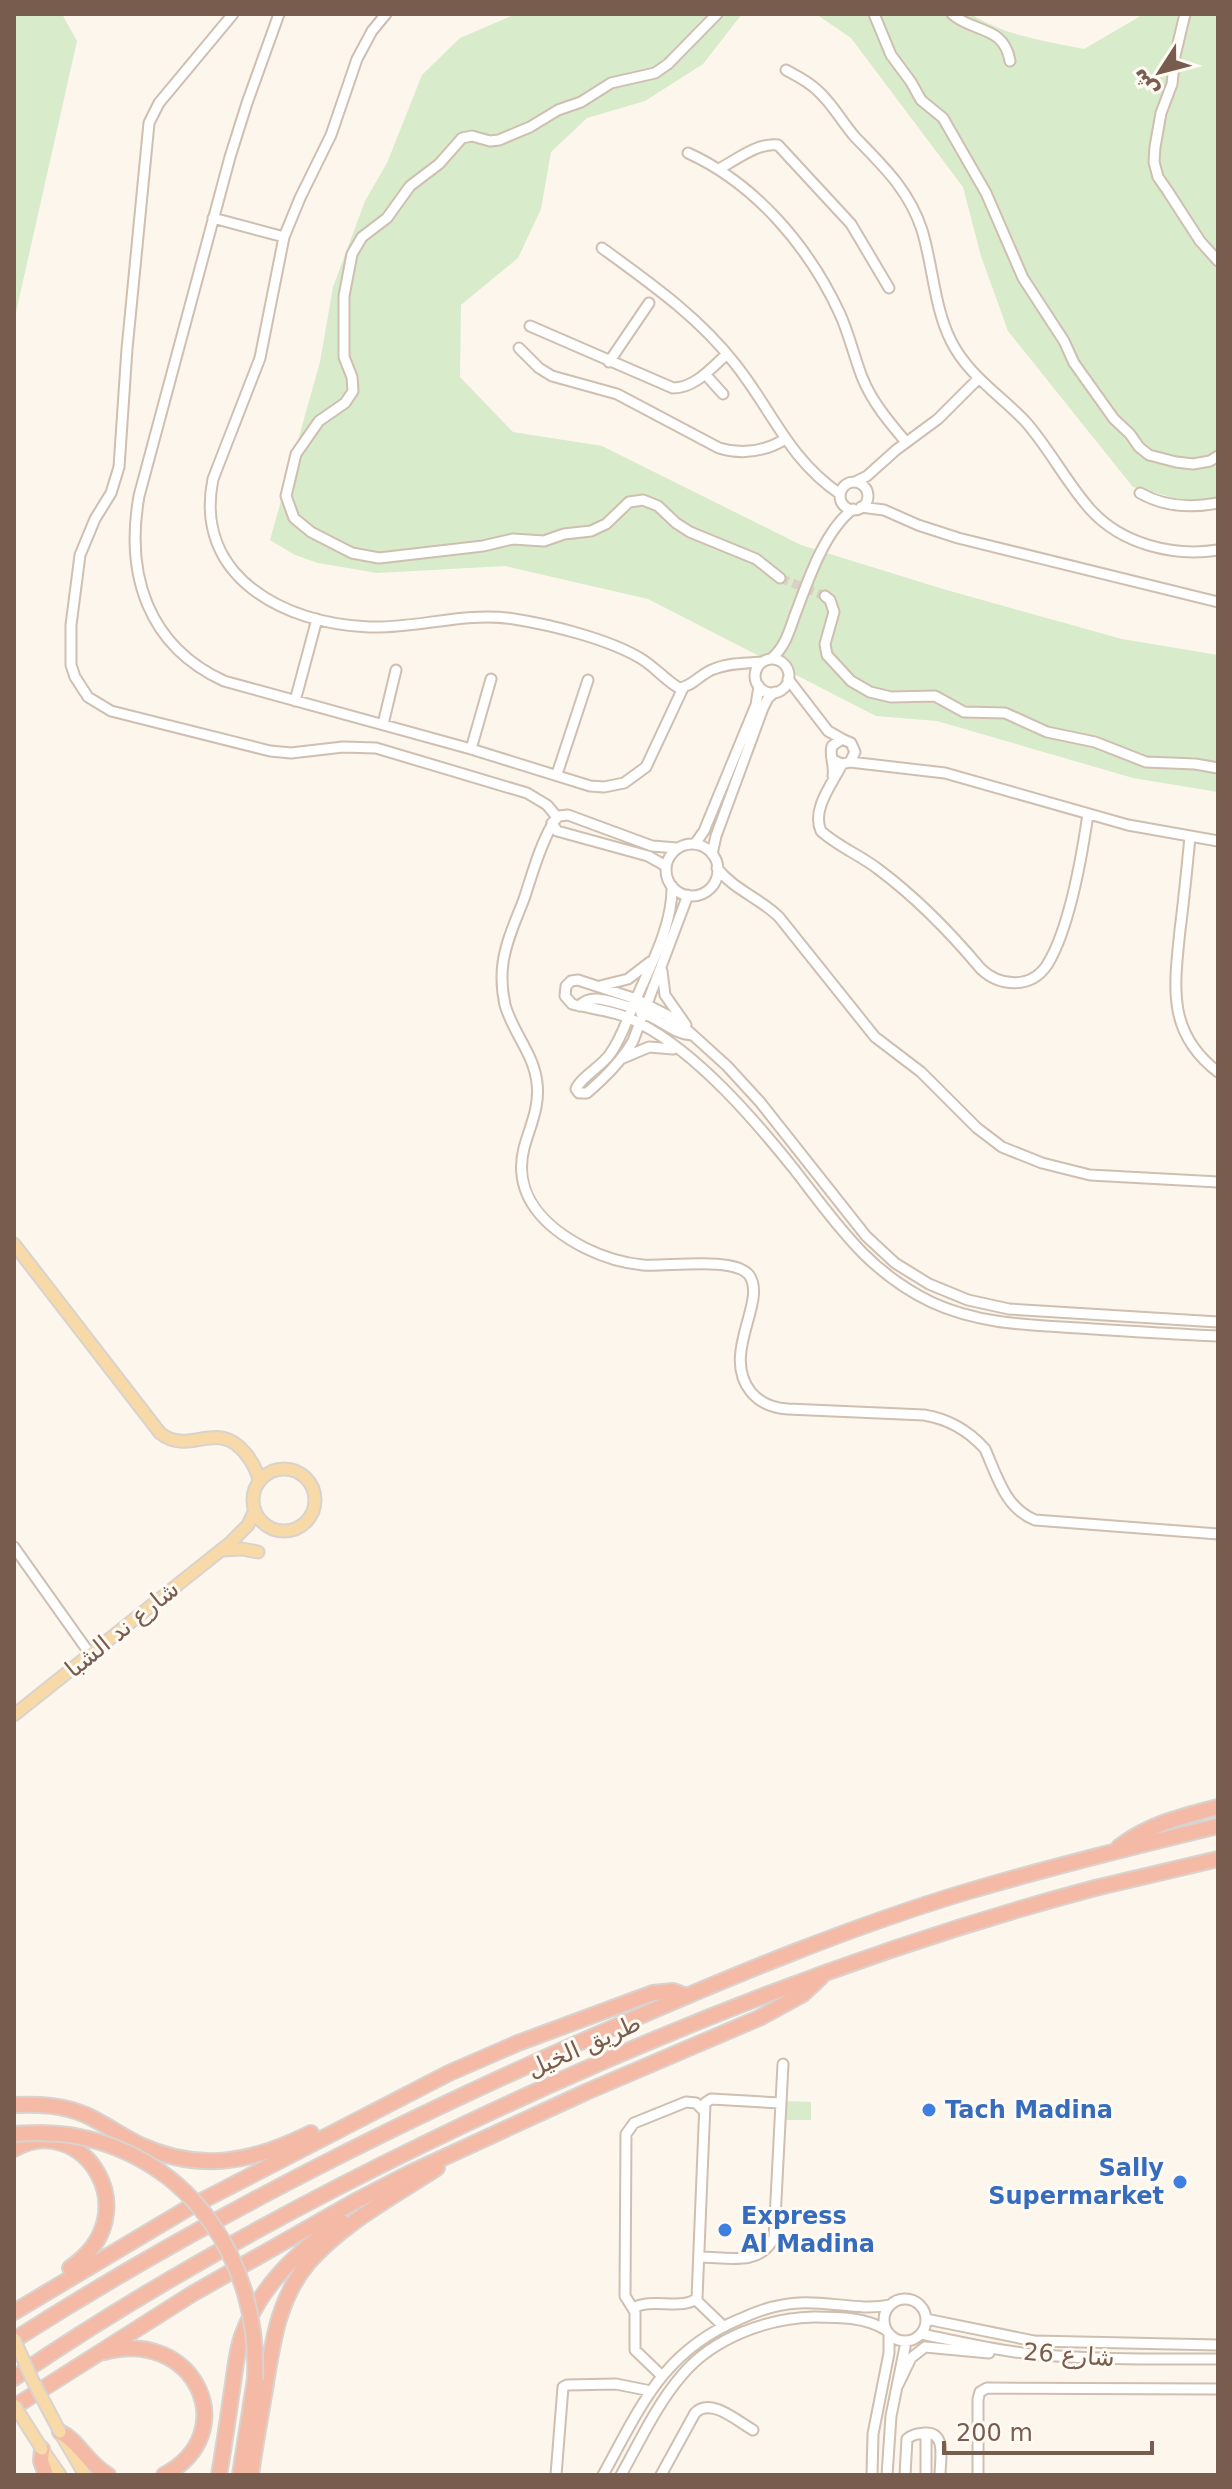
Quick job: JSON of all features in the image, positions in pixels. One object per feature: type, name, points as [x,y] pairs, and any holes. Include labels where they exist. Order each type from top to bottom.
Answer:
[{"type":"highway","points":[[1112,1853],[1152,1827],[1218,1807]]},
{"type":"highway","name":"طريق الخيل","points":[[14,2340],[155,2255],[270,2192],[514,2071],[687,1996],[849,1932],[967,1892],[1218,1826]]},
{"type":"highway","name":"طريق الخيل","points":[[14,2378],[183,2271],[349,2181],[555,2082],[684,2026],[823,1973],[1030,1907],[1218,1859]]},
{"type":"highway","points":[[14,2406],[226,2274],[410,2173],[586,2092],[759,2018],[803,1994],[823,1973]]},
{"type":"highway","points":[[14,2312],[190,2207],[493,2053],[653,1993],[673,1991],[687,1996]]},
{"type":"highway","points":[[14,2105],[60,2107],[86,2115],[157,2151],[192,2159],[230,2161],[281,2147],[405,2087],[428,2085]]},
{"type":"highway","points":[[14,2134],[61,2134],[111,2146],[156,2169],[191,2198],[224,2241],[245,2290],[255,2343],[255,2379],[240,2475]]},
{"type":"highway","points":[[14,2149],[39,2141],[50,2141],[70,2148],[93,2165],[105,2189],[107,2214],[100,2237],[81,2261],[50,2281],[46,2292]]},
{"type":"highway","points":[[251,2475],[273,2337],[280,2311],[295,2281],[314,2257],[338,2236],[463,2149]]},
{"type":"highway","points":[[219,2475],[237,2354],[246,2326],[263,2297],[286,2266],[305,2249],[394,2189],[410,2173]]},
{"type":"highway","points":[[92,2356],[128,2348],[156,2351],[180,2363],[197,2384],[203,2411],[201,2431],[188,2457],[164,2475]]},
{"type":"highway","points":[[60,2432],[69,2437],[88,2469],[108,2475]]},
{"type":"highway","points":[[42,2449],[41,2461],[46,2475]]},
{"type":"main road","points":[[14,1244],[163,1436],[178,1442],[214,1436],[229,1439],[254,1464],[259,1482]]},
{"type":"main road","points":[[155,1426],[177,1438],[216,1432],[231,1436],[262,1465],[302,1476],[311,1486],[315,1504],[307,1521],[295,1529],[281,1531],[268,1526],[255,1510],[254,1495],[259,1482],[275,1471]]},
{"type":"main road","name":"شارع ند الشبا","points":[[14,1715],[225,1546],[248,1525],[255,1510]]},
{"type":"main road","name":"شارع ند الشبا","points":[[225,1546],[254,1529],[268,1526]]},
{"type":"main road","points":[[225,1546],[258,1552]]},
{"type":"main road","points":[[14,2340],[60,2432]]},
{"type":"main road","points":[[14,2406],[60,2475]]},
{"type":"street","points":[[233,14],[159,103],[149,123],[119,467],[111,493],[88,533],[80,555],[71,625],[71,665],[75,677],[88,697],[111,711],[270,751],[291,753],[343,747],[376,748],[527,793],[547,805],[557,831],[642,854],[666,866]]},
{"type":"street","points":[[279,14],[247,103],[213,218],[139,496],[134,541],[136,568],[144,599],[169,641],[206,673],[224,681],[471,749],[590,786],[604,787],[636,776],[653,755],[683,688],[708,671],[766,661],[781,661],[785,665]]},
{"type":"street","points":[[386,14],[372,31],[357,59],[331,135],[284,237],[257,369],[213,479],[210,516],[215,539],[225,559],[249,588],[275,605],[317,619],[371,627],[479,617],[516,619],[619,647],[644,661],[675,686],[683,688]]},
{"type":"street","points":[[717,14],[668,64],[655,73],[611,83],[586,100],[558,110],[530,127],[499,140],[472,136],[462,138],[439,164],[410,186],[387,218],[362,237],[352,254],[344,296],[344,357],[352,377],[353,391],[345,403],[319,421],[296,454],[286,496],[294,518],[311,532],[352,553],[379,558],[483,546],[505,540],[544,541],[564,534],[591,531],[606,524],[629,502],[643,500],[658,506],[690,532],[756,559],[780,578]]},
{"type":"street","points":[[874,14],[894,61],[921,100],[941,115],[977,175],[1028,287],[1064,341],[1074,363],[1117,423],[1149,455],[1193,464],[1218,456]]},
{"type":"street","points":[[952,14],[965,23],[994,34],[1005,45],[1010,61]]},
{"type":"street","points":[[1185,14],[1172,84],[1161,113],[1154,162],[1158,177],[1200,241],[1218,261]]},
{"type":"street","points":[[786,70],[819,91],[905,192],[922,229],[940,313],[964,362],[1045,445],[1085,503],[1111,527],[1143,544],[1189,552],[1218,550]]},
{"type":"street","points":[[719,169],[756,149],[778,145],[851,224],[889,288]]},
{"type":"street","points":[[688,153],[740,184],[771,213],[808,259],[841,317],[871,397],[906,442]]},
{"type":"street","points":[[213,218],[284,237]]},
{"type":"street","points":[[602,248],[675,303],[727,354],[784,440],[841,498],[857,508],[884,510],[958,538],[1218,602]]},
{"type":"street","points":[[609,362],[649,303]]},
{"type":"street","points":[[530,326],[673,388],[688,386],[727,354]]},
{"type":"street","points":[[519,348],[552,376],[617,394],[719,448],[751,452],[767,449],[784,440]]},
{"type":"street","points":[[705,374],[723,394]]},
{"type":"street","points":[[837,524],[841,498],[851,483],[870,473],[938,419],[978,379]]},
{"type":"street","points":[[870,473],[866,502],[837,524],[826,543],[786,640],[785,665],[788,679],[825,727],[834,736],[849,741],[874,764]]},
{"type":"street","points":[[824,479],[862,484],[884,510]]},
{"type":"street","points":[[1140,493],[1170,505],[1218,503]]},
{"type":"street","points":[[825,596],[834,612],[826,638],[827,655],[851,681],[870,692],[891,697],[935,696],[964,712],[1005,713],[1047,732],[1095,742],[1146,762],[1218,768]]},
{"type":"street","points":[[295,701],[317,619]]},
{"type":"street","points":[[755,675],[786,640]]},
{"type":"street","points":[[735,664],[755,675],[764,691],[801,695]]},
{"type":"street","points":[[383,724],[396,670]]},
{"type":"street","points":[[471,749],[491,679]]},
{"type":"street","points":[[712,854],[763,708],[768,698],[788,679]]},
{"type":"street","points":[[557,774],[588,680]]},
{"type":"street","points":[[695,844],[704,831],[756,705],[759,686]]},
{"type":"street","points":[[825,727],[831,749],[842,762],[920,769],[957,776],[1138,828],[1218,841]]},
{"type":"street","points":[[831,749],[835,742],[842,739]]},
{"type":"street","points":[[855,749],[855,754],[842,762],[818,815],[821,831],[874,865],[908,892],[995,979],[1012,983],[1034,978],[1049,962],[1070,901],[1088,814]]},
{"type":"street","points":[[677,848],[666,866],[672,886],[688,895],[699,894],[709,888],[716,879],[717,868],[712,854],[704,847],[695,844],[677,848],[652,846],[568,815],[554,821],[508,944],[502,982],[510,1019],[527,1050],[535,1073],[537,1105],[524,1149],[522,1172],[532,1204],[547,1224],[587,1250],[621,1261],[645,1265],[728,1265],[745,1271],[751,1278],[754,1290],[741,1346],[741,1372],[752,1394],[768,1405],[794,1410],[924,1415],[953,1424],[985,1449],[1014,1507],[1035,1520],[1218,1534]]},
{"type":"street","points":[[1190,837],[1175,1002],[1190,1043],[1218,1072]]},
{"type":"street","points":[[717,868],[737,887],[755,896],[779,917],[875,1037],[921,1072],[977,1128],[1002,1147],[1042,1163],[1090,1175],[1218,1182]]},
{"type":"street","points":[[672,886],[671,905],[657,962],[633,1041],[620,1060],[587,1093],[582,1094],[577,1091],[577,1083],[601,1066],[611,1053],[657,962],[688,895]]},
{"type":"street","points":[[709,888],[737,887]]},
{"type":"street","points":[[599,987],[628,979],[657,962]]},
{"type":"street","points":[[657,962],[665,995],[692,1035]]},
{"type":"street","points":[[1218,1322],[1009,1309],[968,1300],[929,1284],[895,1263],[866,1236],[760,1102],[727,1066],[692,1035],[667,1015],[643,1013],[599,987],[578,980],[569,983],[565,993],[572,1004],[604,1009],[632,1008],[643,1013],[756,1124],[858,1250],[894,1280],[921,1297],[959,1313],[997,1322],[1218,1336]]},
{"type":"street","points":[[620,1060],[649,1047],[680,1050]]},
{"type":"street","points":[[14,1547],[90,1654]]},
{"type":"street","points":[[699,2257],[755,2257],[772,2242],[776,2228],[783,2064]]},
{"type":"street","points":[[696,2300],[705,2103],[708,2099],[780,2103]]},
{"type":"street","points":[[662,2376],[635,2350],[636,2314],[625,2296],[627,2130],[634,2123],[686,2102],[696,2103],[703,2110]]},
{"type":"street","points":[[633,2308],[645,2303],[690,2303],[696,2300]]},
{"type":"street","points":[[696,2300],[723,2326]]},
{"type":"street","points":[[603,2475],[639,2409],[662,2376],[692,2345],[723,2326],[762,2309],[815,2302],[872,2307],[902,2300],[915,2302],[924,2312],[926,2319],[921,2334],[906,2342],[899,2341],[877,2324],[858,2319],[797,2318],[756,2327],[718,2345],[682,2374],[653,2417],[621,2475]]},
{"type":"street","points":[[872,2475],[873,2434],[889,2353],[885,2314],[890,2305]]},
{"type":"street","name":"شارع 26","points":[[926,2319],[1025,2340],[1218,2345]]},
{"type":"street","name":"شارع 26","points":[[921,2334],[1012,2351],[1059,2356],[1218,2359]]},
{"type":"street","points":[[887,2475],[889,2431],[906,2342]]},
{"type":"street","points":[[1130,2359],[1126,2352],[1132,2343]]},
{"type":"street","points":[[898,2385],[911,2358],[925,2347],[991,2353],[1012,2351]]},
{"type":"street","points":[[556,2475],[563,2387],[616,2384],[651,2391]]},
{"type":"street","points":[[631,2388],[639,2409]]},
{"type":"street","points":[[978,2475],[978,2399],[980,2392],[987,2388],[1218,2389]]},
{"type":"street","points":[[661,2475],[695,2413],[703,2407],[712,2407],[753,2430]]},
{"type":"street","points":[[905,2475],[906,2441],[913,2434],[926,2433],[935,2434],[939,2439],[940,2475]]},
{"type":"street","points":[[926,2433],[926,2475]]},
{"type":"green space","points":[[14,14],[62,14],[77,41],[14,321]]},
{"type":"green space","points":[[516,14],[742,14],[703,64],[645,101],[587,118],[551,152],[541,209],[518,258],[461,305],[460,377],[513,432],[602,446],[801,545],[1122,639],[1218,655],[1218,792],[1133,778],[937,721],[876,716],[648,599],[505,566],[377,573],[318,563],[295,555],[270,540],[320,362],[333,287],[365,201],[387,163],[422,75],[460,38]]},
{"type":"green space","points":[[816,14],[971,14],[1012,33],[1084,49],[1144,14],[1218,14],[1218,499],[1205,506],[1133,487],[1008,331],[981,256],[963,187],[851,38]]},
{"type":"green space","points":[[784,2101],[811,2102],[811,2120],[784,2120]]},
{"type":"tunnel","points":[[780,578],[825,596]]},
{"type":"place","name":"Tach Madina","points":[[929,2110]]},
{"type":"place","name":"Sally Supermarket","points":[[1180,2182]]},
{"type":"place","name":"Express Al Madina","points":[[725,2230]]}]
